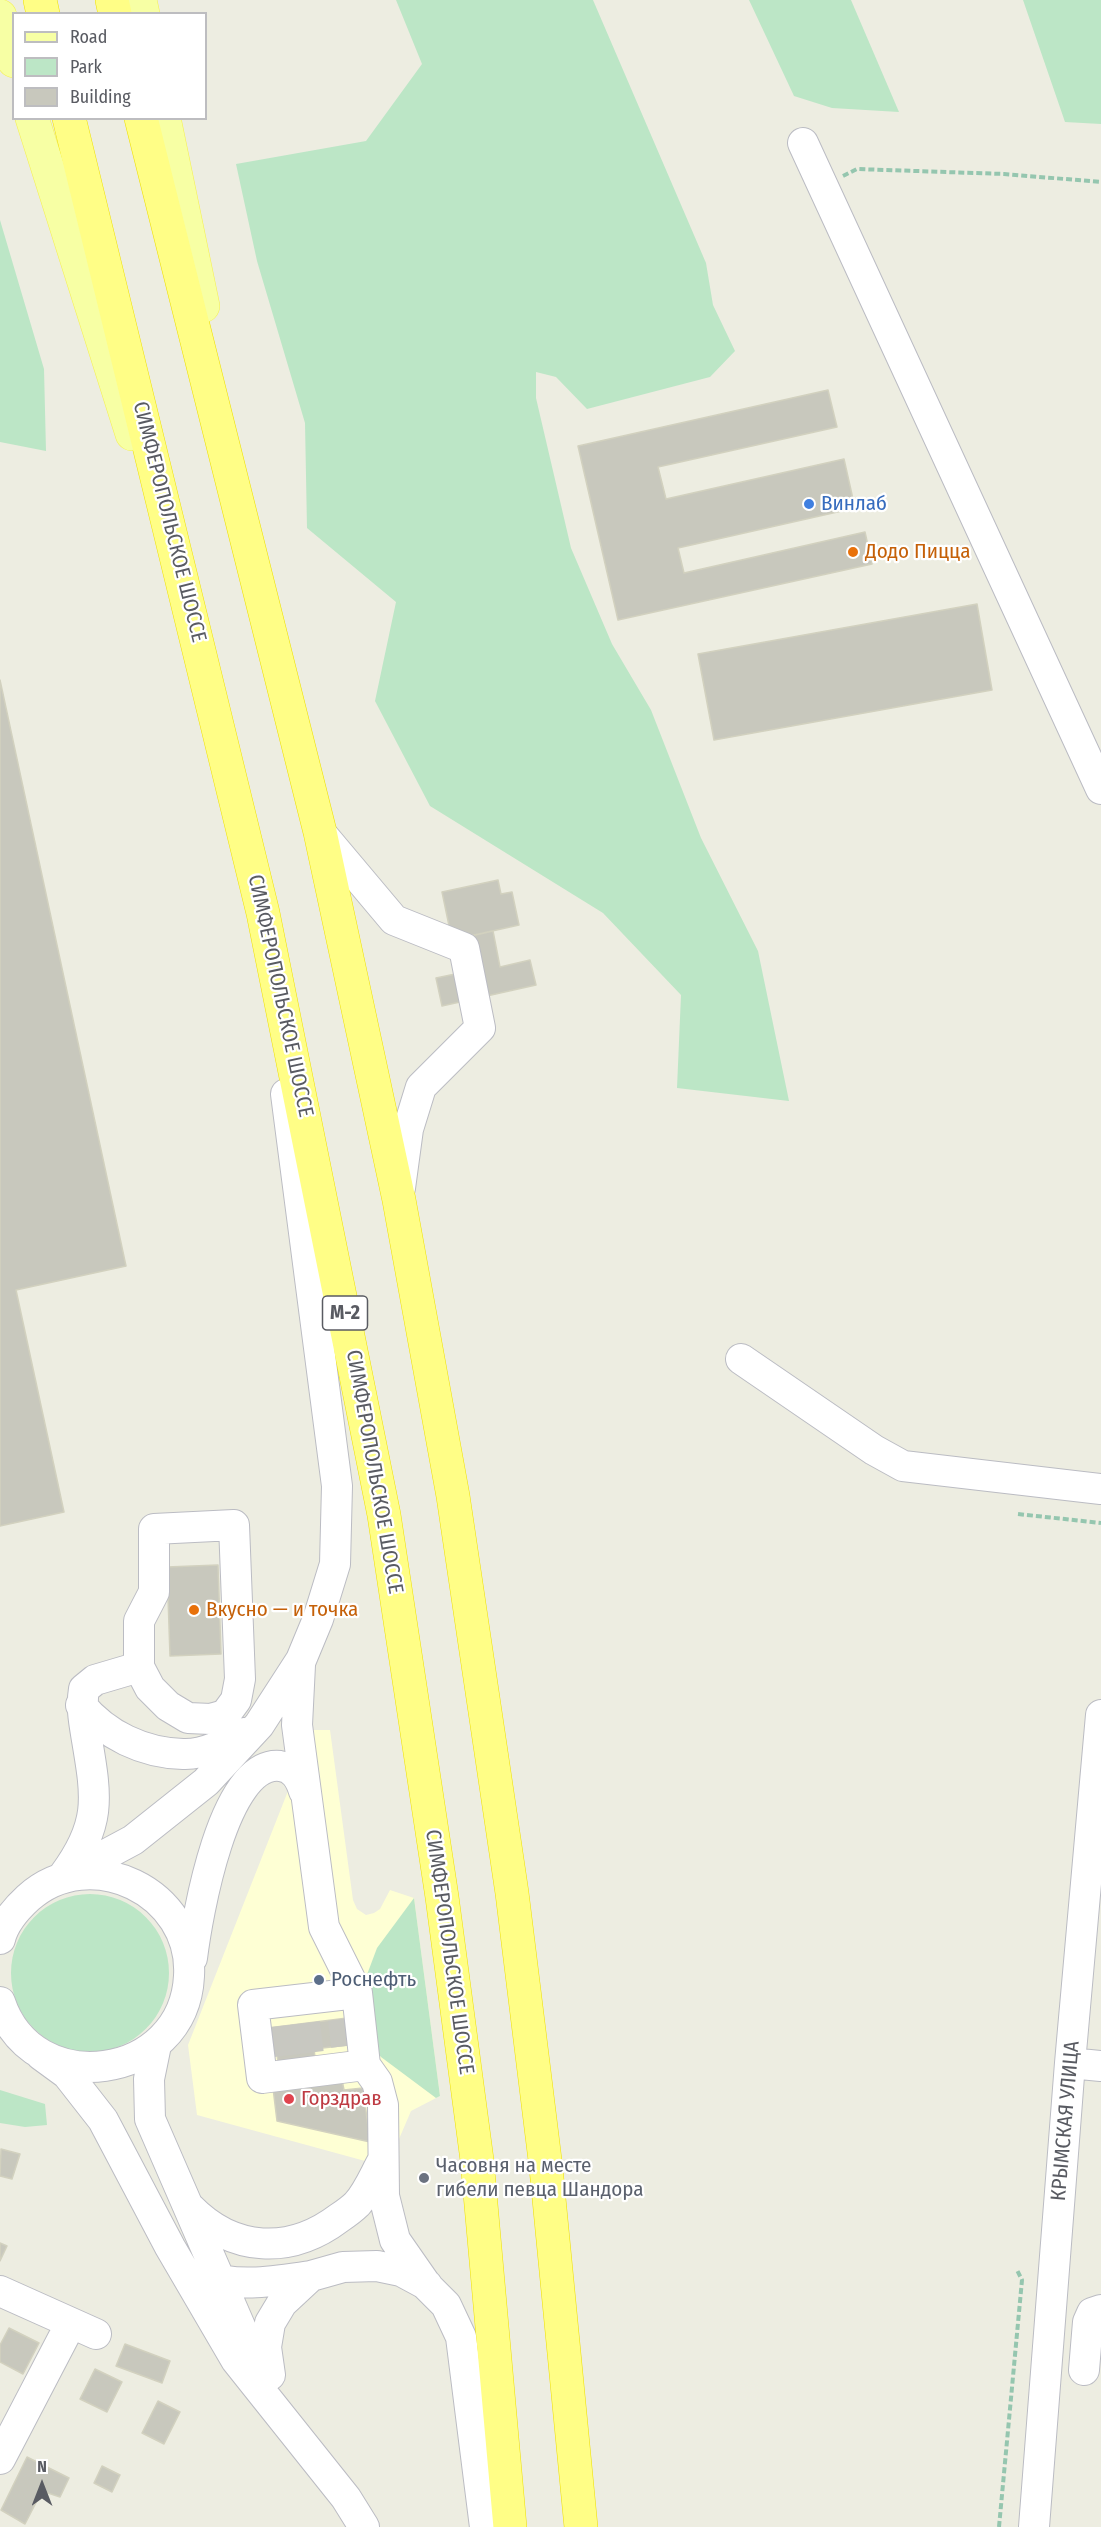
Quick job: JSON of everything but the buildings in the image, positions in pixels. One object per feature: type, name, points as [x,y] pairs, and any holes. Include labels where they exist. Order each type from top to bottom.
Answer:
[{"type":"highway","name":"СИМФЕРОПОЛЬСКОЕ ШОССЕ","points":[[69,120],[263,913],[386,1526],[442,1897],[477,2160],[510,2527]]},
{"type":"highway","points":[[142,120],[320,832],[399,1200],[453,1496],[512,1893],[546,2168],[580,2527]]},
{"type":"main road","points":[[0,16],[12,55]]},
{"type":"main road","points":[[33,120],[199,644]]},
{"type":"main road","points":[[164,120],[273,642]]},
{"type":"street","points":[[803,143],[1101,789]]},
{"type":"street","points":[[320,832],[393,920],[464,948],[480,1028],[422,1087],[408,1129],[399,1200]]},
{"type":"street","points":[[0,1939],[16,1909],[37,1890],[133,1840],[206,1782],[259,1725],[301,1660],[318,1619],[335,1564],[337,1486],[263,913]]},
{"type":"street","points":[[741,1359],[874,1450],[903,1466],[1101,1490]]},
{"type":"street","points":[[234,1526],[240,1652],[236,1700],[225,1715],[211,1719],[188,1718],[168,1706],[150,1688],[139,1667],[139,1621],[154,1592],[154,1529],[234,1526]]},
{"type":"street","points":[[301,1660],[297,1725],[304,1791],[324,1927],[326,2026],[377,2082],[383,2104],[384,2196],[395,2240],[427,2286],[446,2305],[460,2337],[485,2527]]},
{"type":"street","points":[[62,1878],[82,1850],[92,1824],[96,1794],[81,1705],[84,1689],[95,1680],[139,1667]]},
{"type":"street","points":[[81,1705],[96,1724],[115,1736],[149,1749],[184,1755],[219,1746],[259,1725]]},
{"type":"street","name":"КРЫМСКАЯ УЛИЦА","points":[[1034,2527],[1070,2063],[1101,1715]]},
{"type":"street","points":[[41,2055],[70,2066],[100,2068],[130,2061],[156,2044],[177,2017],[185,2001],[199,1906],[218,1840],[237,1799],[251,1779],[264,1769],[278,1766],[290,1769],[300,1778],[304,1791]]},
{"type":"street","points":[[62,1878],[88,1873],[115,1876],[140,1886],[154,1897],[177,1924],[187,1949],[189,1976]]},
{"type":"street","points":[[0,2002],[4,2014],[20,2037],[66,2074],[103,2120],[170,2247],[236,2360],[346,2498],[364,2527]]},
{"type":"street","points":[[156,2044],[149,2079],[150,2119],[246,2340],[270,2379],[305,2448]]},
{"type":"street","points":[[1070,2063],[1101,2066]]},
{"type":"street","points":[[185,2202],[206,2224],[225,2235],[258,2245],[288,2242],[323,2230],[357,2204],[383,2160]]},
{"type":"street","points":[[170,2247],[199,2274],[222,2282],[266,2282],[311,2276],[343,2267],[377,2266],[401,2271],[427,2286]]},
{"type":"street","points":[[270,2379],[266,2347],[270,2323],[282,2303],[311,2276]]},
{"type":"street","points":[[0,2291],[84,2329],[0,2459]]},
{"type":"street","points":[[1047,2367],[1093,2371],[1088,2322],[1092,2313],[1101,2310]]},
{"type":"path","points":[[823,185],[857,169],[1004,174],[1101,182]]},
{"type":"path","points":[[1018,1514],[1101,1523]]},
{"type":"path","points":[[999,2527],[1022,2280],[1017,2270]]},
{"type":"shaded area","name":"Роснефть","points":[[312,1730],[330,1730],[353,1900],[357,1909],[366,1915],[374,1913],[380,1909],[390,1890],[414,1898],[440,2096],[411,2111],[387,2167],[197,2115],[188,2045]]},
{"type":"green space","points":[[396,0],[593,0],[706,263],[713,305],[735,351],[710,377],[587,409],[556,377],[536,372],[536,398],[571,548],[612,644],[651,710],[701,838],[758,951],[789,1101],[677,1088],[681,995],[603,913],[430,806],[375,701],[396,602],[307,528],[305,423],[257,261],[236,164],[366,141],[422,64]]},
{"type":"green space","points":[[749,0],[851,0],[899,112],[832,108],[794,96]]},
{"type":"green space","points":[[1023,0],[1101,0],[1101,124],[1065,122]]},
{"type":"green space","points":[[0,220],[44,369],[46,451],[0,442]]},
{"type":"green space","points":[[90,1894],[120,1900],[146,1917],[163,1943],[169,1973],[163,2003],[146,2029],[120,2046],[90,2052],[60,2046],[34,2029],[17,2003],[11,1973],[17,1943],[34,1917],[60,1900]]},
{"type":"green space","points":[[414,1898],[440,2096],[436,2098],[381,2057],[371,2045],[365,1980],[377,1948]]},
{"type":"green space","points":[[0,2090],[45,2104],[47,2125],[25,2127],[0,2123]]},
{"type":"tunnel","points":[[343,2019],[346,2046]]},
{"type":"tunnel","points":[[305,2023],[311,2071]]},
{"type":"tunnel","points":[[280,2026],[286,2074]]},
{"type":"place","name":"Винлаб","points":[[809,504]]},
{"type":"place","name":"Додо Пицца","points":[[853,552]]},
{"type":"place","name":"Вкусно — и точка","points":[[194,1610]]},
{"type":"place","name":"Роснефть","points":[[319,1980]]},
{"type":"place","name":"Горздрав","points":[[289,2099]]},
{"type":"place","name":"Часовня на месте гибели певца Шандора","points":[[424,2178]]}]
